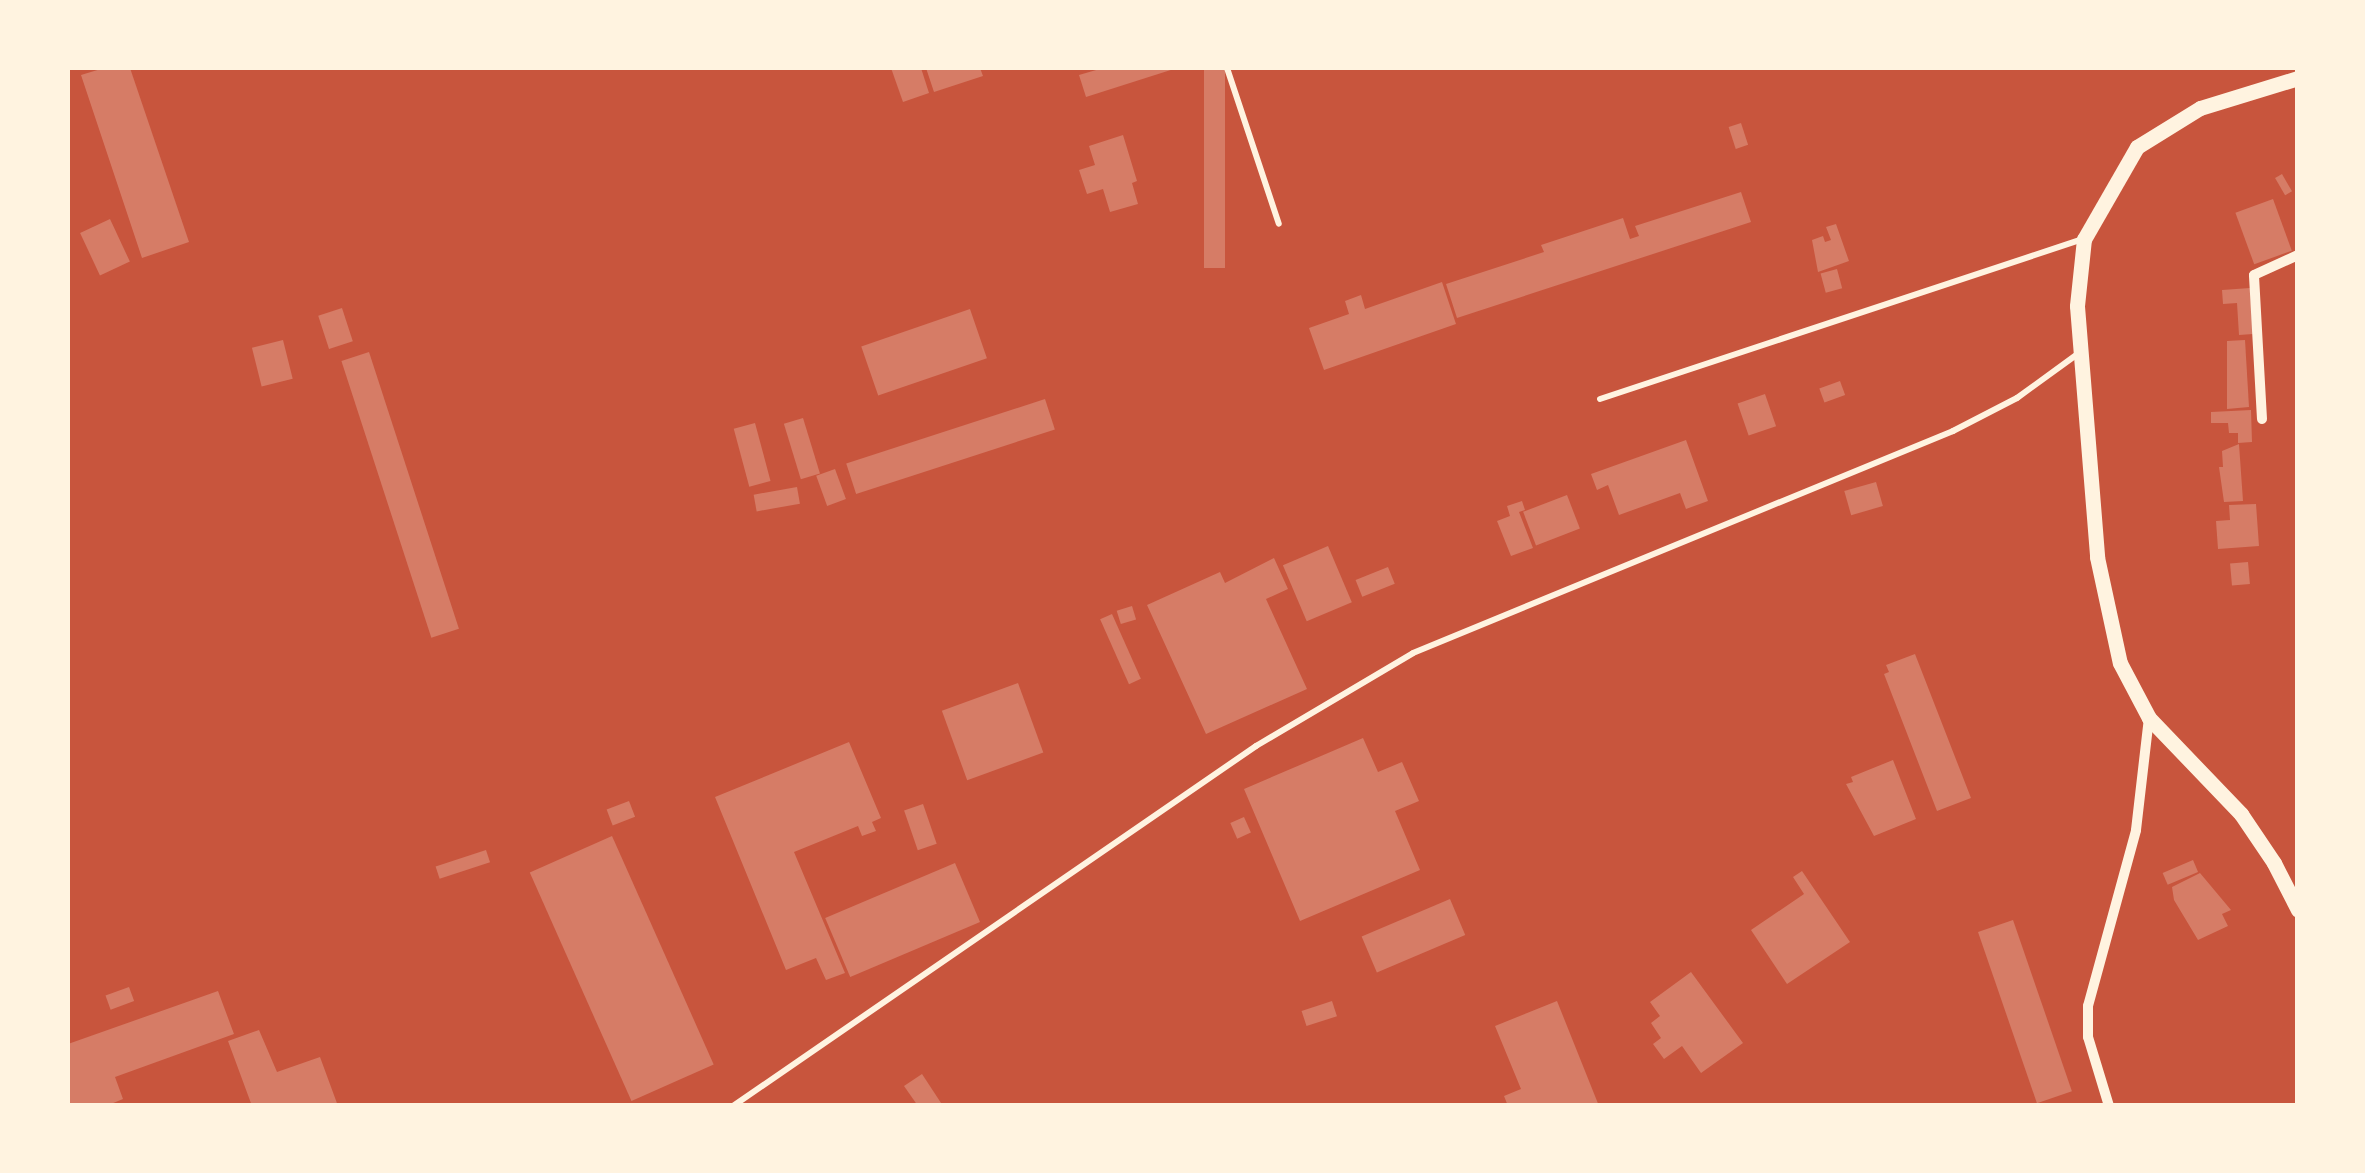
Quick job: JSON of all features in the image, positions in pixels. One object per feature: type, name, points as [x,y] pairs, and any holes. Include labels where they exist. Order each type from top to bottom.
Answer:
[{"type":"street","points":[[2298,78],[2200,108],[2137,147],[2084,239],[2077,306],[2098,557],[2120,663],[2148,718],[2241,814],[2274,863],[2298,910]]},
{"type":"street","points":[[2262,418],[2254,275],[2298,256]]},
{"type":"street","points":[[2109,1106],[2088,1037],[2088,1006],[2136,830],[2148,718]]},
{"type":"lane","points":[[1228,68],[1279,224]]},
{"type":"lane","points":[[1600,399],[2084,239]]},
{"type":"lane","points":[[733,1106],[1256,746],[1412,653],[1953,432],[2017,398],[2080,352]]},
{"type":"building","points":[[104,68],[130,68],[189,242],[142,258],[81,75]]},
{"type":"building","points":[[891,68],[921,68],[929,93],[903,102]]},
{"type":"building","points":[[926,68],[980,68],[983,76],[934,92]]},
{"type":"building","points":[[1103,68],[1177,68],[1086,97],[1079,75]]},
{"type":"building","points":[[1204,68],[1225,68],[1225,268],[1204,268]]},
{"type":"building","points":[[1741,123],[1748,145],[1736,149],[1729,127]]},
{"type":"building","points":[[1123,135],[1137,181],[1132,183],[1138,204],[1110,212],[1103,189],[1087,194],[1079,170],[1095,165],[1089,146]]},
{"type":"building","points":[[2282,174],[2292,191],[2285,195],[2275,178]]},
{"type":"building","points":[[1741,192],[1751,222],[1457,318],[1446,284],[1544,252],[1541,245],[1623,218],[1630,239],[1639,236],[1635,226]]},
{"type":"building","points":[[2273,199],[2292,251],[2254,264],[2235,213]]},
{"type":"building","points":[[110,219],[130,262],[100,276],[80,233]]},
{"type":"building","points":[[1836,224],[1849,261],[1818,272],[1812,240],[1823,236],[1825,242],[1831,240],[1826,227]]},
{"type":"building","points":[[1837,269],[1842,288],[1826,293],[1821,273]]},
{"type":"building","points":[[1442,282],[1456,324],[1324,370],[1309,328],[1349,314],[1345,301],[1361,295],[1365,309]]},
{"type":"building","points":[[2250,288],[2253,334],[2239,335],[2237,303],[2223,304],[2222,290]]},
{"type":"building","points":[[342,308],[353,341],[329,349],[318,316]]},
{"type":"building","points":[[970,309],[987,358],[878,396],[861,346]]},
{"type":"building","points":[[283,340],[293,379],[262,387],[252,348]]},
{"type":"building","points":[[2245,340],[2249,407],[2227,409],[2227,341]]},
{"type":"building","points":[[369,352],[459,629],[431,638],[341,361]]},
{"type":"building","points":[[1840,381],[1845,395],[1824,403],[1819,389]]},
{"type":"building","points":[[1765,394],[1776,426],[1749,436],[1738,403]]},
{"type":"building","points":[[1045,399],[1055,429],[856,494],[846,464]]},
{"type":"building","points":[[2251,410],[2252,442],[2238,443],[2238,433],[2229,433],[2228,423],[2211,423],[2211,412]]},
{"type":"building","points":[[803,418],[820,473],[801,479],[784,424]]},
{"type":"building","points":[[755,423],[771,481],[749,487],[734,429]]},
{"type":"building","points":[[1686,440],[1708,501],[1686,509],[1680,493],[1619,515],[1608,485],[1597,490],[1591,474]]},
{"type":"building","points":[[2239,444],[2243,501],[2224,502],[2219,467],[2223,467],[2222,451]]},
{"type":"building","points":[[835,469],[846,499],[827,506],[816,476]]},
{"type":"building","points":[[1876,482],[1883,506],[1851,515],[1844,491]]},
{"type":"building","points":[[797,487],[800,504],[757,511],[754,495]]},
{"type":"building","points":[[1567,495],[1580,529],[1536,545],[1523,512]]},
{"type":"building","points":[[1522,501],[1525,510],[1519,512],[1533,548],[1511,556],[1497,521],[1510,516],[1507,506]]},
{"type":"building","points":[[2256,504],[2259,546],[2218,549],[2216,521],[2230,520],[2229,505]]},
{"type":"building","points":[[1328,546],[1352,602],[1307,621],[1283,565]]},
{"type":"building","points":[[1274,558],[1288,589],[1266,599],[1307,689],[1206,734],[1147,605],[1220,572],[1225,583]]},
{"type":"building","points":[[2248,562],[2250,584],[2232,585],[2230,564]]},
{"type":"building","points":[[1388,567],[1395,584],[1362,597],[1356,580]]},
{"type":"building","points":[[1132,606],[1136,619],[1121,624],[1117,611]]},
{"type":"building","points":[[1112,614],[1141,679],[1129,684],[1100,619]]},
{"type":"building","points":[[1915,654],[1971,798],[1937,811],[1884,674],[1889,672],[1886,665]]},
{"type":"building","points":[[1018,683],[1043,753],[967,780],[942,711]]},
{"type":"building","points":[[1363,738],[1378,772],[1402,762],[1419,801],[1395,811],[1420,870],[1300,921],[1244,789]]},
{"type":"building","points":[[849,742],[881,818],[872,822],[876,831],[862,836],[858,826],[794,852],[845,973],[826,980],[816,958],[786,970],[715,797]]},
{"type":"building","points":[[1893,760],[1916,819],[1874,836],[1846,784],[1853,782],[1851,777]]},
{"type":"building","points":[[629,801],[635,817],[613,825],[607,810]]},
{"type":"building","points":[[923,804],[937,844],[918,850],[904,811]]},
{"type":"building","points":[[1244,817],[1251,833],[1237,839],[1230,823]]},
{"type":"building","points":[[612,836],[714,1064],[631,1101],[530,873]]},
{"type":"building","points":[[486,850],[490,862],[440,879],[436,866]]},
{"type":"building","points":[[2193,860],[2198,872],[2168,885],[2163,873]]},
{"type":"building","points":[[955,863],[980,922],[850,977],[825,918]]},
{"type":"building","points":[[1802,871],[1850,942],[1787,984],[1751,930],[1804,894],[1793,877]]},
{"type":"building","points":[[2200,873],[2231,910],[2222,914],[2228,926],[2198,940],[2174,900],[2172,887]]},
{"type":"building","points":[[1450,899],[1465,935],[1377,972],[1362,937]]},
{"type":"building","points":[[2013,920],[2072,1091],[2037,1103],[1978,932]]},
{"type":"building","points":[[1691,972],[1743,1043],[1701,1073],[1682,1046],[1664,1059],[1653,1044],[1661,1038],[1651,1023],[1660,1016],[1650,1002]]},
{"type":"building","points":[[129,987],[134,1001],[111,1010],[106,996]]},
{"type":"building","points":[[218,991],[234,1034],[115,1077],[123,1099],[106,1106],[70,1106],[68,1044]]},
{"type":"building","points":[[1332,1001],[1337,1016],[1307,1026],[1302,1011]]},
{"type":"building","points":[[1557,1001],[1599,1106],[1508,1106],[1504,1096],[1521,1089],[1495,1026]]},
{"type":"building","points":[[259,1030],[277,1072],[320,1057],[338,1106],[252,1106],[228,1041]]},
{"type":"building","points":[[922,1074],[943,1106],[918,1106],[904,1086]]}]
